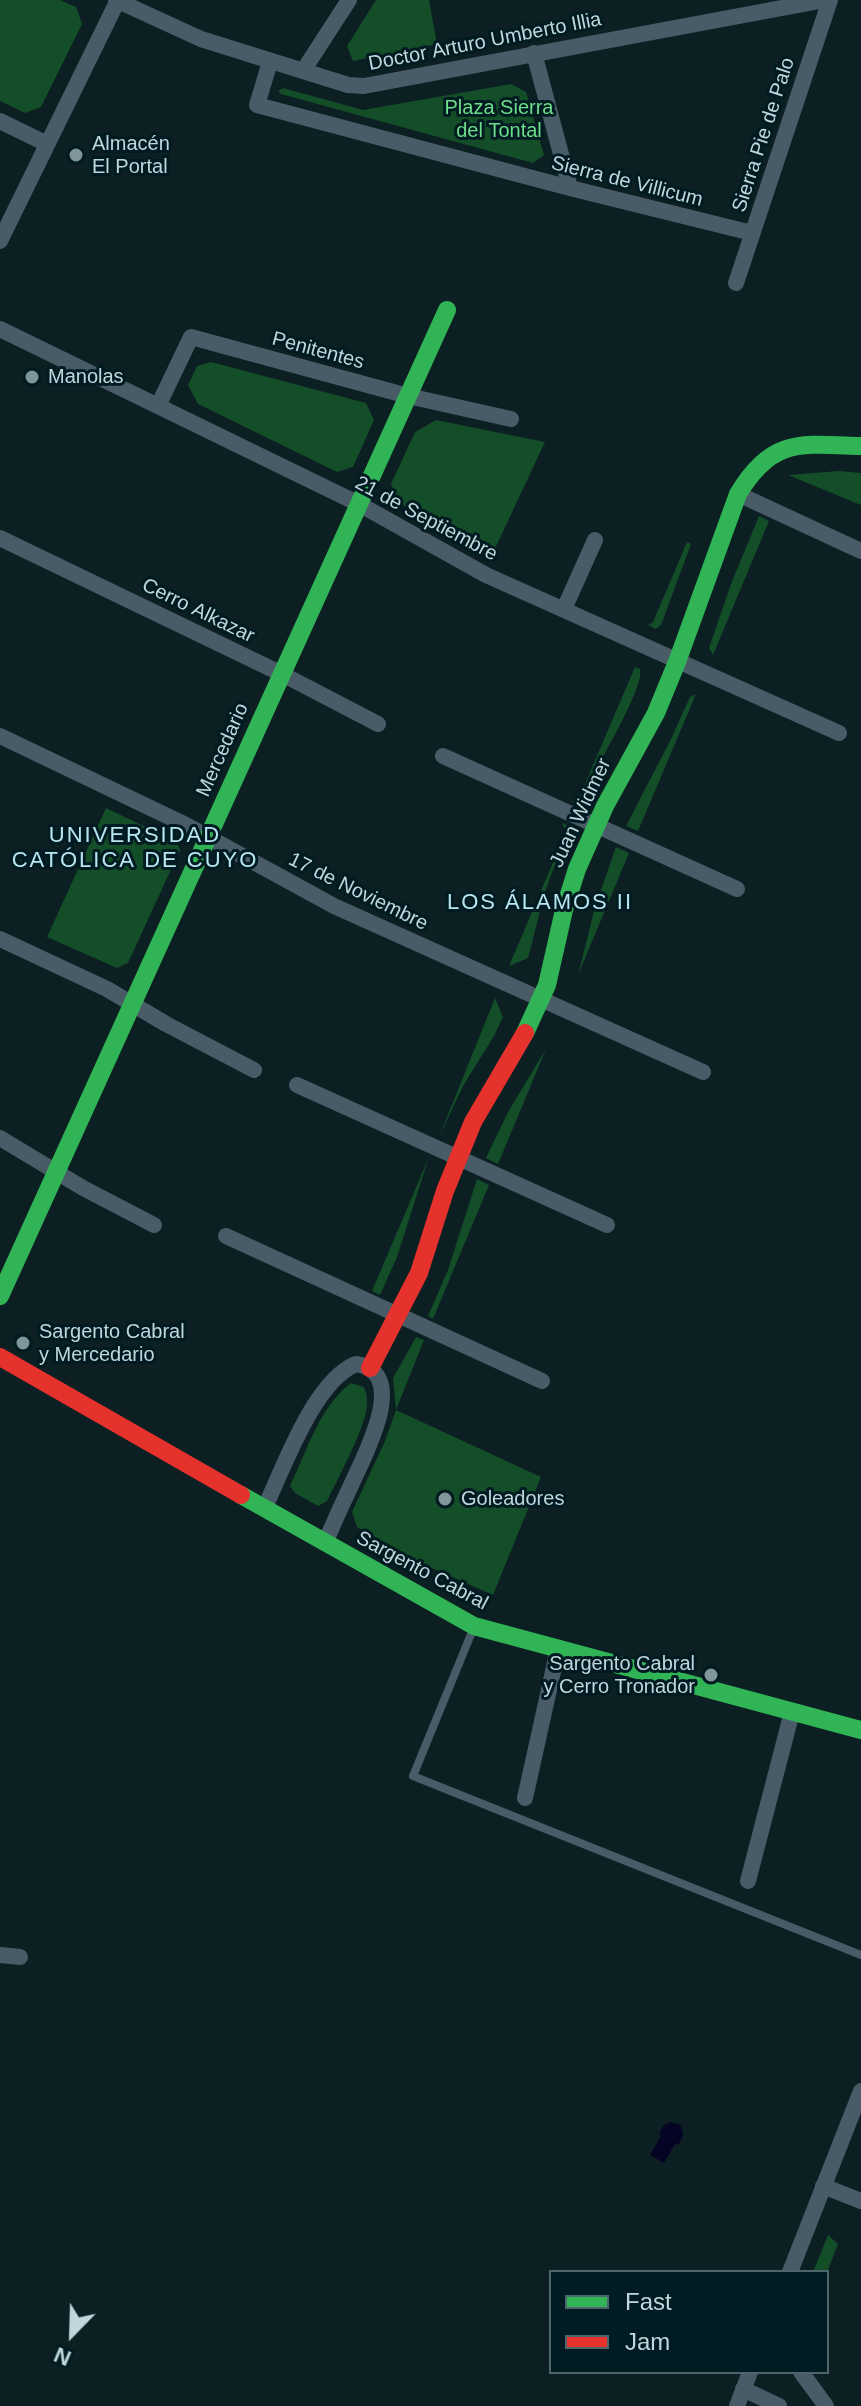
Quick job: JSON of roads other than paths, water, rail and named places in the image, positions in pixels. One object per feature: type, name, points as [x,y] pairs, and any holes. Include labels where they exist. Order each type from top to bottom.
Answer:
[{"type":"street","points":[[0,241],[117,0]]},
{"type":"street","name":"Doctor Arturo Umberto Illia","points":[[117,0],[201,39],[348,85],[364,86],[827,0]]},
{"type":"street","points":[[303,71],[349,0]]},
{"type":"street","name":"Sierra Pie de Palo","points":[[736,283],[827,0]]},
{"type":"street","points":[[534,53],[570,188]]},
{"type":"street","name":"Sierra de Villicum","points":[[270,62],[257,105],[752,233]]},
{"type":"street","points":[[0,121],[47,144]]},
{"type":"street","name":"Mercedario","points":[[0,1296],[447,310]]},
{"type":"street","name":"21 de Septiembre","points":[[0,329],[359,504],[486,575],[839,733]]},
{"type":"street","name":"Penitentes","points":[[158,406],[191,337],[408,396],[511,419]]},
{"type":"street","name":"Juan Widmer","points":[[265,1507],[311,1412],[335,1377],[363,1366],[398,1315],[419,1273],[445,1191],[480,1107],[542,999],[570,890],[596,825],[656,713],[738,494],[756,466],[779,449],[814,445],[861,446]]},
{"type":"street","points":[[738,494],[861,551]]},
{"type":"street","name":"Cerro Alkazar","points":[[0,538],[282,674],[378,724]]},
{"type":"street","points":[[564,609],[595,540]]},
{"type":"street","name":"17 de Noviembre","points":[[0,736],[208,837],[334,906],[703,1072]]},
{"type":"street","points":[[443,756],[737,889]]},
{"type":"street","points":[[0,939],[107,989],[254,1070]]},
{"type":"street","points":[[297,1085],[607,1225]]},
{"type":"street","points":[[0,1138],[83,1188],[154,1225]]},
{"type":"street","points":[[226,1236],[542,1381]]},
{"type":"street","name":"Sargento Cabral","points":[[0,1357],[474,1626],[861,1730]]},
{"type":"street","points":[[325,1543],[373,1436],[379,1415],[382,1389],[377,1377],[363,1366]]},
{"type":"street","points":[[525,1798],[558,1649]]},
{"type":"street","points":[[748,1881],[792,1712]]},
{"type":"street","points":[[0,1955],[20,1957]]},
{"type":"street","points":[[791,2270],[861,2091]]},
{"type":"street","points":[[823,2186],[861,2201]]},
{"type":"street","points":[[737,2406],[749,2374]]},
{"type":"street","points":[[802,2374],[826,2406]]},
{"type":"street","points":[[743,2389],[779,2406]]},
{"type":"lane","points":[[474,1626],[413,1776],[861,1955]]},
{"type":"water","points":[[671,2122],[681,2125],[683,2136],[664,2163],[650,2155],[664,2125]]},
{"type":"place","name":"Almacén El Portal","points":[[76,155]]},
{"type":"place","name":"Manolas","points":[[32,377]]},
{"type":"place","name":"Sargento Cabral y Mercedario","points":[[23,1343]]},
{"type":"place","name":"Goleadores","points":[[445,1499]]},
{"type":"place","name":"Sargento Cabral y Cerro Tronador","points":[[711,1675]]},
{"type":"district","name":"UNIVERSIDAD CATÓLICA DE CUYO","points":[[135,848]]},
{"type":"district","name":"LOS ÁLAMOS II","points":[[540,903]]},
{"type":"park label","name":"Plaza Sierra del Tontal","points":[[499,120]]}]
